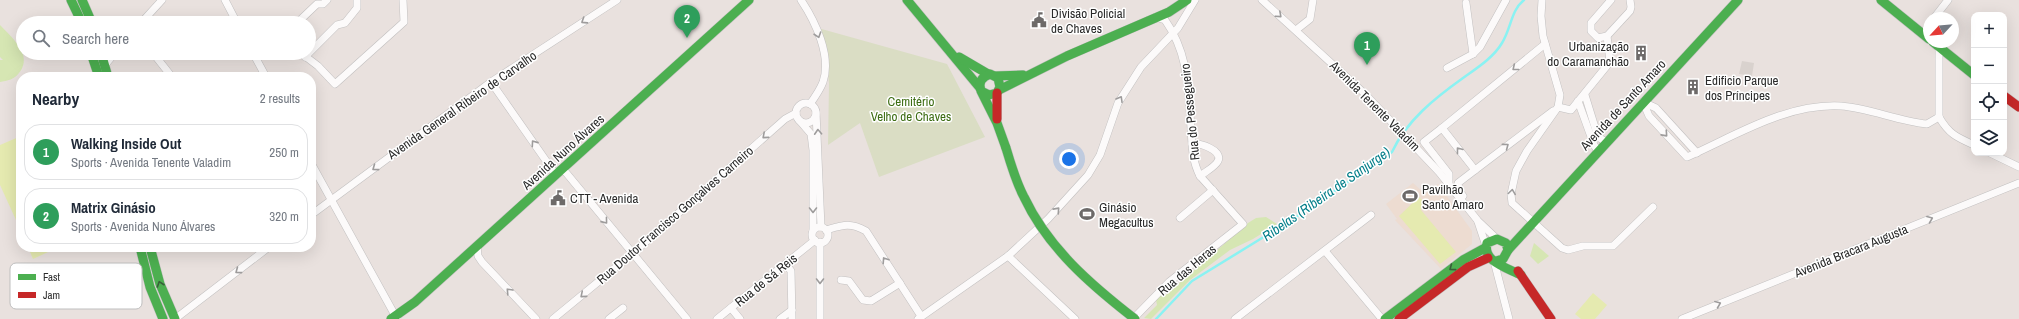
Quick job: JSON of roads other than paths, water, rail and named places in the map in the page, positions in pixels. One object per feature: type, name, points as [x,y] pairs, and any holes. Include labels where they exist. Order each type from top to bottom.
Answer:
[{"type":"main road","points":[[71,0],[79,16]]},
{"type":"main road","points":[[82,0],[89,16]]},
{"type":"main road","name":"Avenida Nuno Álvares","points":[[394,318],[416,302],[749,0]]},
{"type":"main road","points":[[907,0],[951,51],[981,90],[997,123],[1023,196],[1047,235],[1078,272],[1134,319]]},
{"type":"main road","points":[[1154,17],[1177,0]]},
{"type":"main road","points":[[981,90],[989,95],[1026,75],[1154,17],[1174,10],[1187,0]]},
{"type":"main road","name":"Avenida de Santo Amaro","points":[[1508,252],[1530,224],[1738,0]]},
{"type":"main road","points":[[1881,0],[1923,34]]},
{"type":"main road","points":[[1940,48],[1971,73]]},
{"type":"main road","points":[[951,51],[992,75],[1000,84],[998,91],[997,123]]},
{"type":"main road","points":[[94,60],[98,72]]},
{"type":"main road","points":[[103,60],[107,72]]},
{"type":"main road","points":[[981,90],[980,81],[992,75],[1026,75]]},
{"type":"main road","points":[[2007,98],[2019,106]]},
{"type":"main road","name":"Avenida de Santo Amaro","points":[[1498,239],[1514,234],[1530,224]]},
{"type":"main road","points":[[1490,255],[1490,241],[1498,239],[1506,243],[1508,252],[1521,275],[1551,319]]},
{"type":"main road","points":[[141,252],[150,287],[163,319]]},
{"type":"main road","points":[[151,252],[160,284],[174,319]]},
{"type":"main road","points":[[1385,319],[1463,260],[1490,255],[1503,260],[1508,252]]},
{"type":"main road","points":[[1490,255],[1521,275]]},
{"type":"main road","points":[[1400,319],[1472,264],[1490,255]]},
{"type":"street","points":[[147,16],[162,0]]},
{"type":"street","points":[[304,16],[317,4],[323,4],[327,0]]},
{"type":"street","points":[[316,44],[337,25],[345,23],[358,8],[357,0]]},
{"type":"street","points":[[310,60],[318,66],[334,84],[404,22],[403,0]]},
{"type":"street","name":"Avenida General Ribeiro de Carvalho","points":[[316,211],[491,82],[617,0]]},
{"type":"street","points":[[801,0],[814,24],[824,61],[823,82],[810,104]]},
{"type":"street","points":[[813,230],[843,225],[855,225],[866,231],[900,283],[920,318],[1008,256],[1048,219],[1088,175],[1100,155],[1118,103],[1142,67],[1173,34],[1195,0]]},
{"type":"street","name":"Avenida Tenente Valadim","points":[[1262,0],[1351,81],[1439,172],[1478,221],[1498,239]]},
{"type":"street","points":[[1296,30],[1310,19],[1313,0]]},
{"type":"street","points":[[1447,68],[1473,54],[1480,47],[1506,0]]},
{"type":"street","points":[[1542,0],[1541,16],[1545,44],[1560,95],[1558,107],[1527,151],[1516,171],[1511,194],[1514,206],[1530,224],[1562,248],[1568,250],[1583,246],[1613,246],[1653,207]]},
{"type":"street","points":[[1611,0],[1590,25],[1594,36],[1602,38],[1607,36],[1630,11],[1632,7],[1630,0]]},
{"type":"street","points":[[1939,12],[1948,0]]},
{"type":"street","points":[[226,1],[234,16]]},
{"type":"street","points":[[1466,3],[1473,54]]},
{"type":"street","name":"Rua do Pessegueiro","points":[[1154,17],[1165,20],[1181,48],[1186,70],[1193,155],[1200,176],[1243,224]]},
{"type":"street","points":[[1558,107],[1571,110],[1585,95],[1610,62],[1607,36]]},
{"type":"street","points":[[1449,184],[1449,174],[1424,142],[1545,44]]},
{"type":"street","points":[[1936,48],[1939,117],[1947,130],[1954,136],[1971,144]]},
{"type":"street","points":[[105,65],[109,60]]},
{"type":"street","points":[[159,60],[168,72]]},
{"type":"street","points":[[257,60],[263,72]]},
{"type":"street","points":[[491,82],[559,172],[632,254],[687,319]]},
{"type":"street","points":[[1585,95],[1598,137],[1606,142]]},
{"type":"street","points":[[1578,101],[1594,145],[1598,150]]},
{"type":"street","points":[[1643,102],[1656,108],[1697,153]]},
{"type":"street","points":[[1643,102],[1649,116],[1687,157],[1789,112],[1822,106],[1842,106],[1927,124],[1939,117]]},
{"type":"street","points":[[798,116],[801,104],[810,104]]},
{"type":"street","points":[[810,104],[816,112],[823,229],[827,237],[818,241]]},
{"type":"street","points":[[1472,214],[1470,206],[1459,191],[1458,183],[1558,107]]},
{"type":"street","points":[[798,116],[804,122],[811,121],[816,112]]},
{"type":"street","points":[[798,116],[811,134],[813,150],[812,235],[818,241],[820,319]]},
{"type":"street","name":"Rua Doutor Francisco Gonçalves Carneiro","points":[[553,319],[632,254],[785,119],[798,116]]},
{"type":"street","points":[[1442,128],[1475,170]]},
{"type":"street","points":[[1192,144],[1198,143],[1206,145],[1217,154],[1218,158],[1218,162],[1200,176]]},
{"type":"street","points":[[1996,156],[2019,167]]},
{"type":"street","points":[[316,173],[394,318]]},
{"type":"street","name":"Avenida Bracara Augusta","points":[[1682,319],[2019,183]]},
{"type":"street","points":[[1180,218],[1213,190]]},
{"type":"street","points":[[1235,319],[1371,215]]},
{"type":"street","name":"Avenida Tenente Valadim","points":[[1478,221],[1509,319]]},
{"type":"street","name":"Rua das Heras","points":[[1134,319],[1169,282],[1243,224]]},
{"type":"street","name":"Rua de Sá Reis","points":[[717,319],[786,264],[818,241]]},
{"type":"street","points":[[476,246],[482,262],[536,319]]},
{"type":"street","points":[[1325,251],[1382,319]]},
{"type":"street","points":[[174,319],[262,252]]},
{"type":"street","points":[[1008,256],[1075,319]]},
{"type":"street","points":[[786,264],[791,271],[792,319]]},
{"type":"street","points":[[841,280],[849,282],[863,300],[871,301],[900,283]]},
{"type":"street","points":[[609,319],[623,308]]},
{"type":"street","points":[[731,308],[740,319]]},
{"type":"street","points":[[780,319],[792,310]]},
{"type":"waterway","name":"Ribelas (Ribeira de Sanjurge)","points":[[1156,319],[1192,281],[1293,219],[1392,152],[1405,130],[1423,110],[1494,53],[1505,38],[1516,9],[1524,0]]},
{"type":"place","name":"Divisão Policial de Chaves","points":[[1039,20]]},
{"type":"place","name":"Matrix Ginásio","points":[[687,38]]},
{"type":"place","name":"Urbanização do Caramanchão","points":[[1641,53]]},
{"type":"place","name":"Walking Inside Out","points":[[1367,65]]},
{"type":"place","name":"Edificio Parque dos Príncipes","points":[[1693,87]]},
{"type":"place","name":"Pavilhão Santo Amaro","points":[[1410,196]]},
{"type":"place","name":"CTT - Avenida","points":[[558,198]]},
{"type":"place","name":"Ginásio Megacultus","points":[[1087,214]]},
{"type":"park label","name":"Cemitério Velho de Chaves","points":[[911,108]]}]
